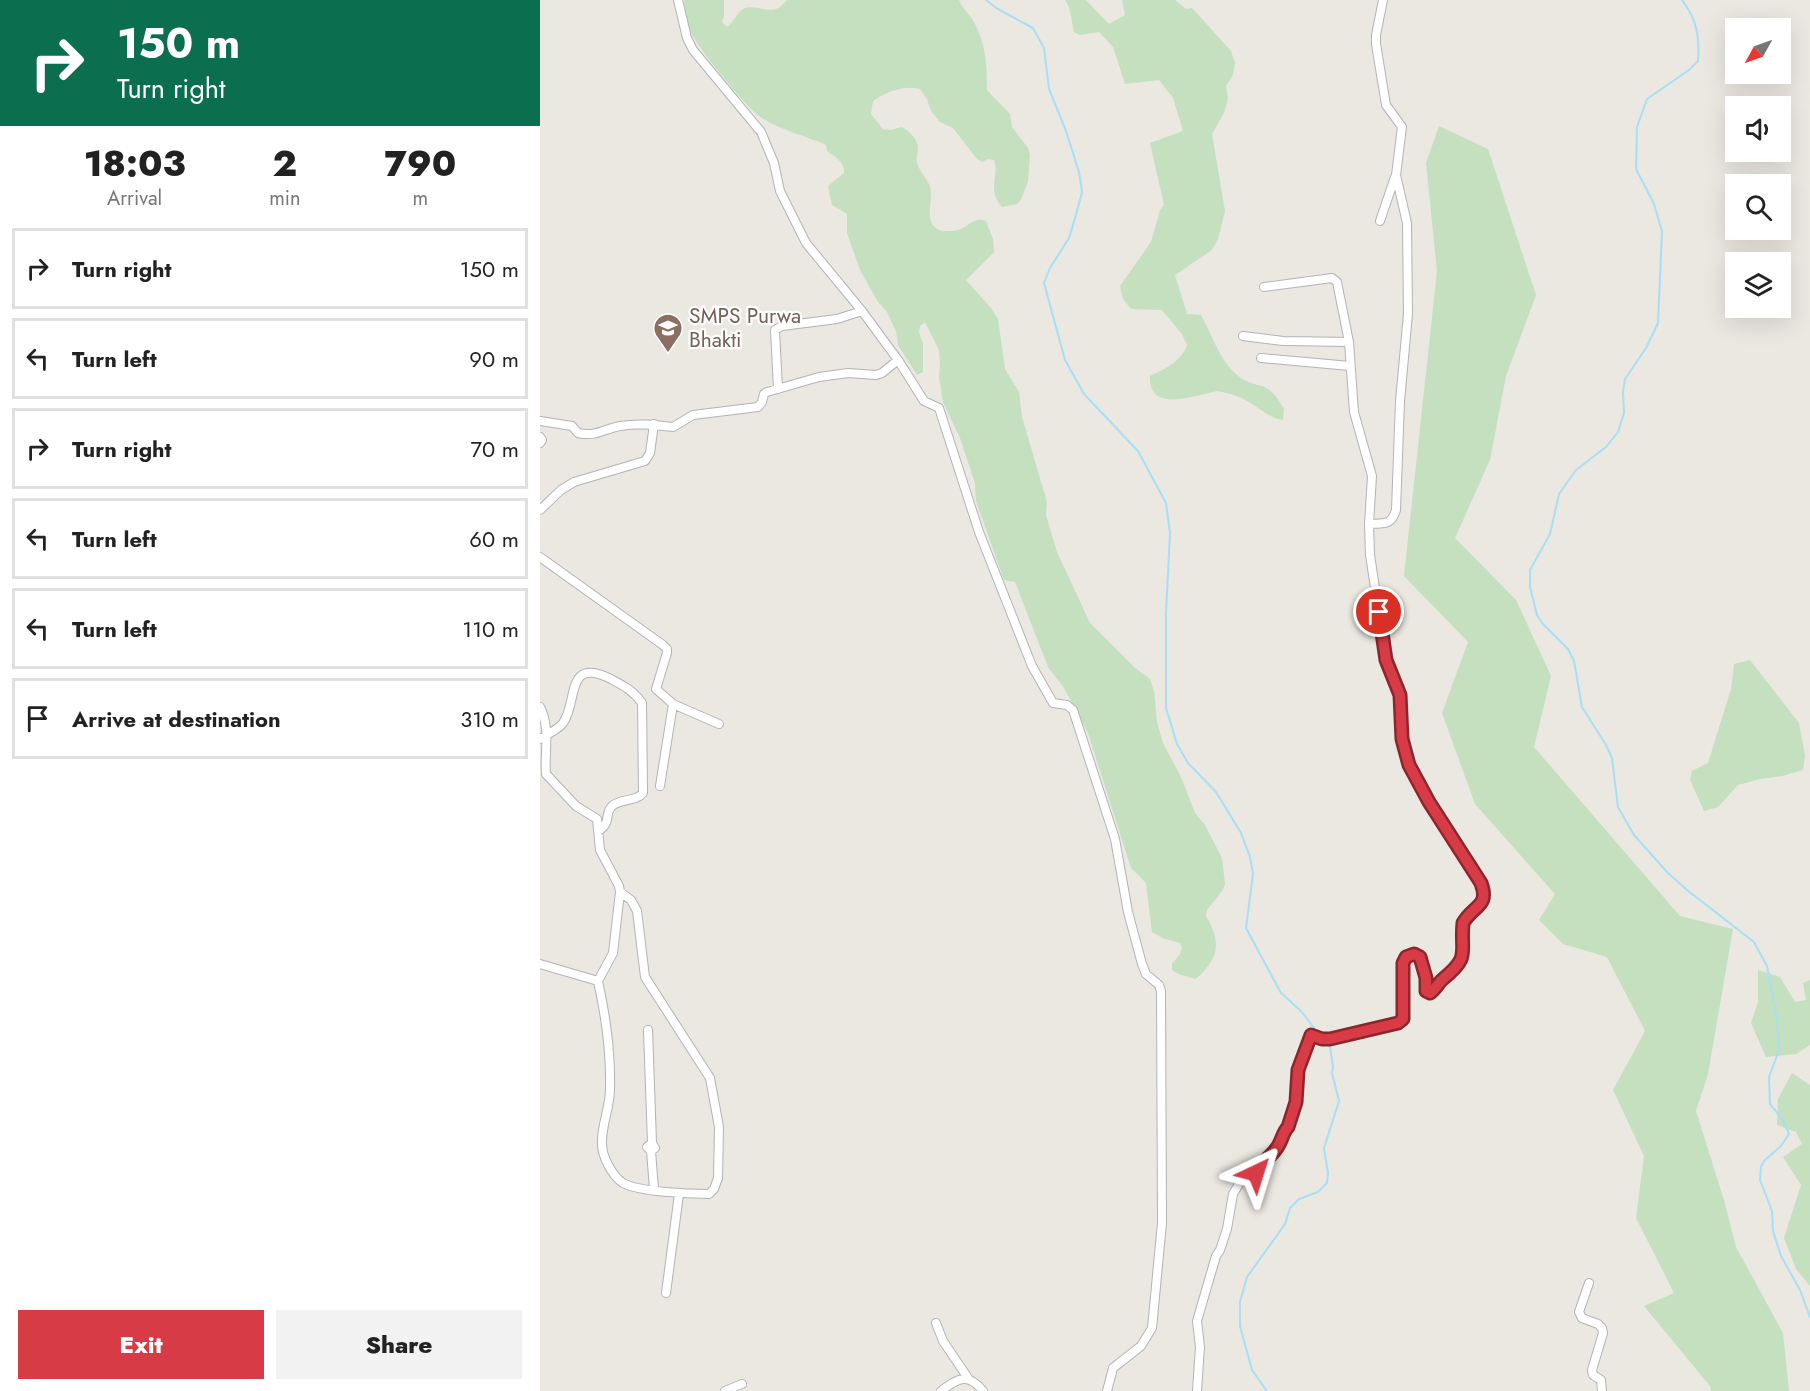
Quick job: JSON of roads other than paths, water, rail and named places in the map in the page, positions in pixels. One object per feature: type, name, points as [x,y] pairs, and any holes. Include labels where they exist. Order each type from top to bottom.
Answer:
[{"type":"street","points":[[678,0],[687,38],[693,50],[761,132],[774,163],[780,191],[800,234],[862,311],[898,360],[924,401],[937,406],[940,410],[978,532],[1038,677],[1053,703],[1067,705],[1073,710],[1115,839],[1128,912],[1142,964],[1146,974],[1159,985],[1161,991],[1162,1223],[1152,1328],[1141,1346],[1113,1368],[1107,1391]]},
{"type":"street","points":[[1380,221],[1396,175],[1402,127],[1386,105],[1376,44],[1383,0]]},
{"type":"street","points":[[1369,524],[1388,522],[1393,519],[1396,510],[1400,401],[1408,314],[1407,223],[1396,175]]},
{"type":"street","points":[[1197,1391],[1200,1347],[1197,1321],[1216,1256],[1227,1229],[1233,1194],[1240,1182],[1256,1173],[1260,1165],[1278,1147],[1288,1127],[1296,1102],[1298,1070],[1311,1035],[1330,1039],[1398,1023],[1403,1019],[1403,963],[1406,957],[1414,954],[1420,957],[1426,978],[1426,991],[1430,993],[1435,990],[1441,980],[1462,959],[1463,923],[1468,915],[1479,907],[1484,896],[1481,883],[1471,864],[1429,802],[1406,756],[1402,739],[1400,695],[1386,660],[1370,555],[1372,477],[1353,412],[1349,342],[1337,282],[1335,279],[1264,287]]},
{"type":"street","points":[[778,389],[775,330],[782,326],[837,319],[862,311]]},
{"type":"street","points":[[1244,336],[1282,341],[1349,342]]},
{"type":"street","points":[[1261,358],[1350,366]]},
{"type":"street","points":[[540,421],[572,426],[578,433],[591,435],[619,426],[654,424],[673,427],[693,415],[758,407],[764,394],[819,377],[848,373],[876,375],[898,360]]},
{"type":"street","points":[[540,510],[561,490],[574,482],[645,461],[650,453],[654,424]]},
{"type":"street","points":[[540,437],[542,440],[540,443]]},
{"type":"street","points":[[540,557],[663,645],[667,653],[656,689],[673,704],[719,724]]},
{"type":"street","points":[[544,737],[563,724],[574,686],[578,679],[586,674],[598,673],[631,689],[642,703],[643,793],[638,798],[610,808],[607,824],[598,831]]},
{"type":"street","points":[[660,786],[673,704]]},
{"type":"street","points":[[540,707],[545,721],[546,774],[576,806],[597,819],[600,850],[620,886],[613,953],[598,981],[610,1040],[610,1090],[602,1146],[606,1159],[624,1183],[679,1194],[709,1194],[716,1186],[718,1178],[719,1127],[710,1078],[645,977],[637,911],[631,900],[620,892]]},
{"type":"street","points":[[540,964],[598,981]]},
{"type":"street","points":[[648,1029],[648,1099],[654,1189]]},
{"type":"street","points":[[666,1293],[679,1194]]},
{"type":"street","points":[[1589,1283],[1579,1312],[1582,1318],[1602,1328],[1603,1333],[1592,1370],[1593,1375],[1601,1380],[1602,1391]]},
{"type":"street","points":[[936,1323],[941,1337],[968,1378],[983,1391]]},
{"type":"street","points":[[941,1391],[953,1383],[968,1378]]},
{"type":"street","points":[[725,1391],[742,1384]]},
{"type":"waterway","points":[[986,0],[1033,28],[1044,48],[1049,89],[1079,172],[1082,192],[1069,238],[1050,268],[1044,283],[1065,360],[1084,394],[1138,451],[1166,503],[1170,533],[1166,613],[1166,708],[1177,744],[1188,763],[1216,792],[1241,833],[1250,857],[1253,874],[1246,928],[1281,993],[1301,1011],[1318,1033]]},
{"type":"waterway","points":[[1682,0],[1696,29],[1698,61],[1689,70],[1647,99],[1637,127],[1636,169],[1654,204],[1662,231],[1658,323],[1646,348],[1625,379],[1624,413],[1618,432],[1606,447],[1576,470],[1559,494],[1550,534],[1530,570],[1530,587],[1537,615],[1568,649],[1574,661],[1582,707],[1612,758],[1618,807],[1634,835],[1668,873],[1687,890],[1754,942],[1767,966],[1779,1040],[1778,1053],[1769,1077],[1770,1104],[1783,1120],[1789,1134],[1781,1146],[1764,1161],[1760,1180],[1772,1211],[1773,1231],[1781,1256],[1800,1290],[1810,1317]]},
{"type":"waterway","points":[[1267,1391],[1252,1370],[1240,1326],[1240,1302],[1247,1277],[1285,1224],[1290,1208],[1299,1199],[1318,1192],[1327,1183],[1328,1173],[1324,1148],[1339,1101],[1332,1073],[1330,1047],[1324,1040]]},
{"type":"place","name":"SMPS Purwa Bhakti","points":[[668,354]]}]
